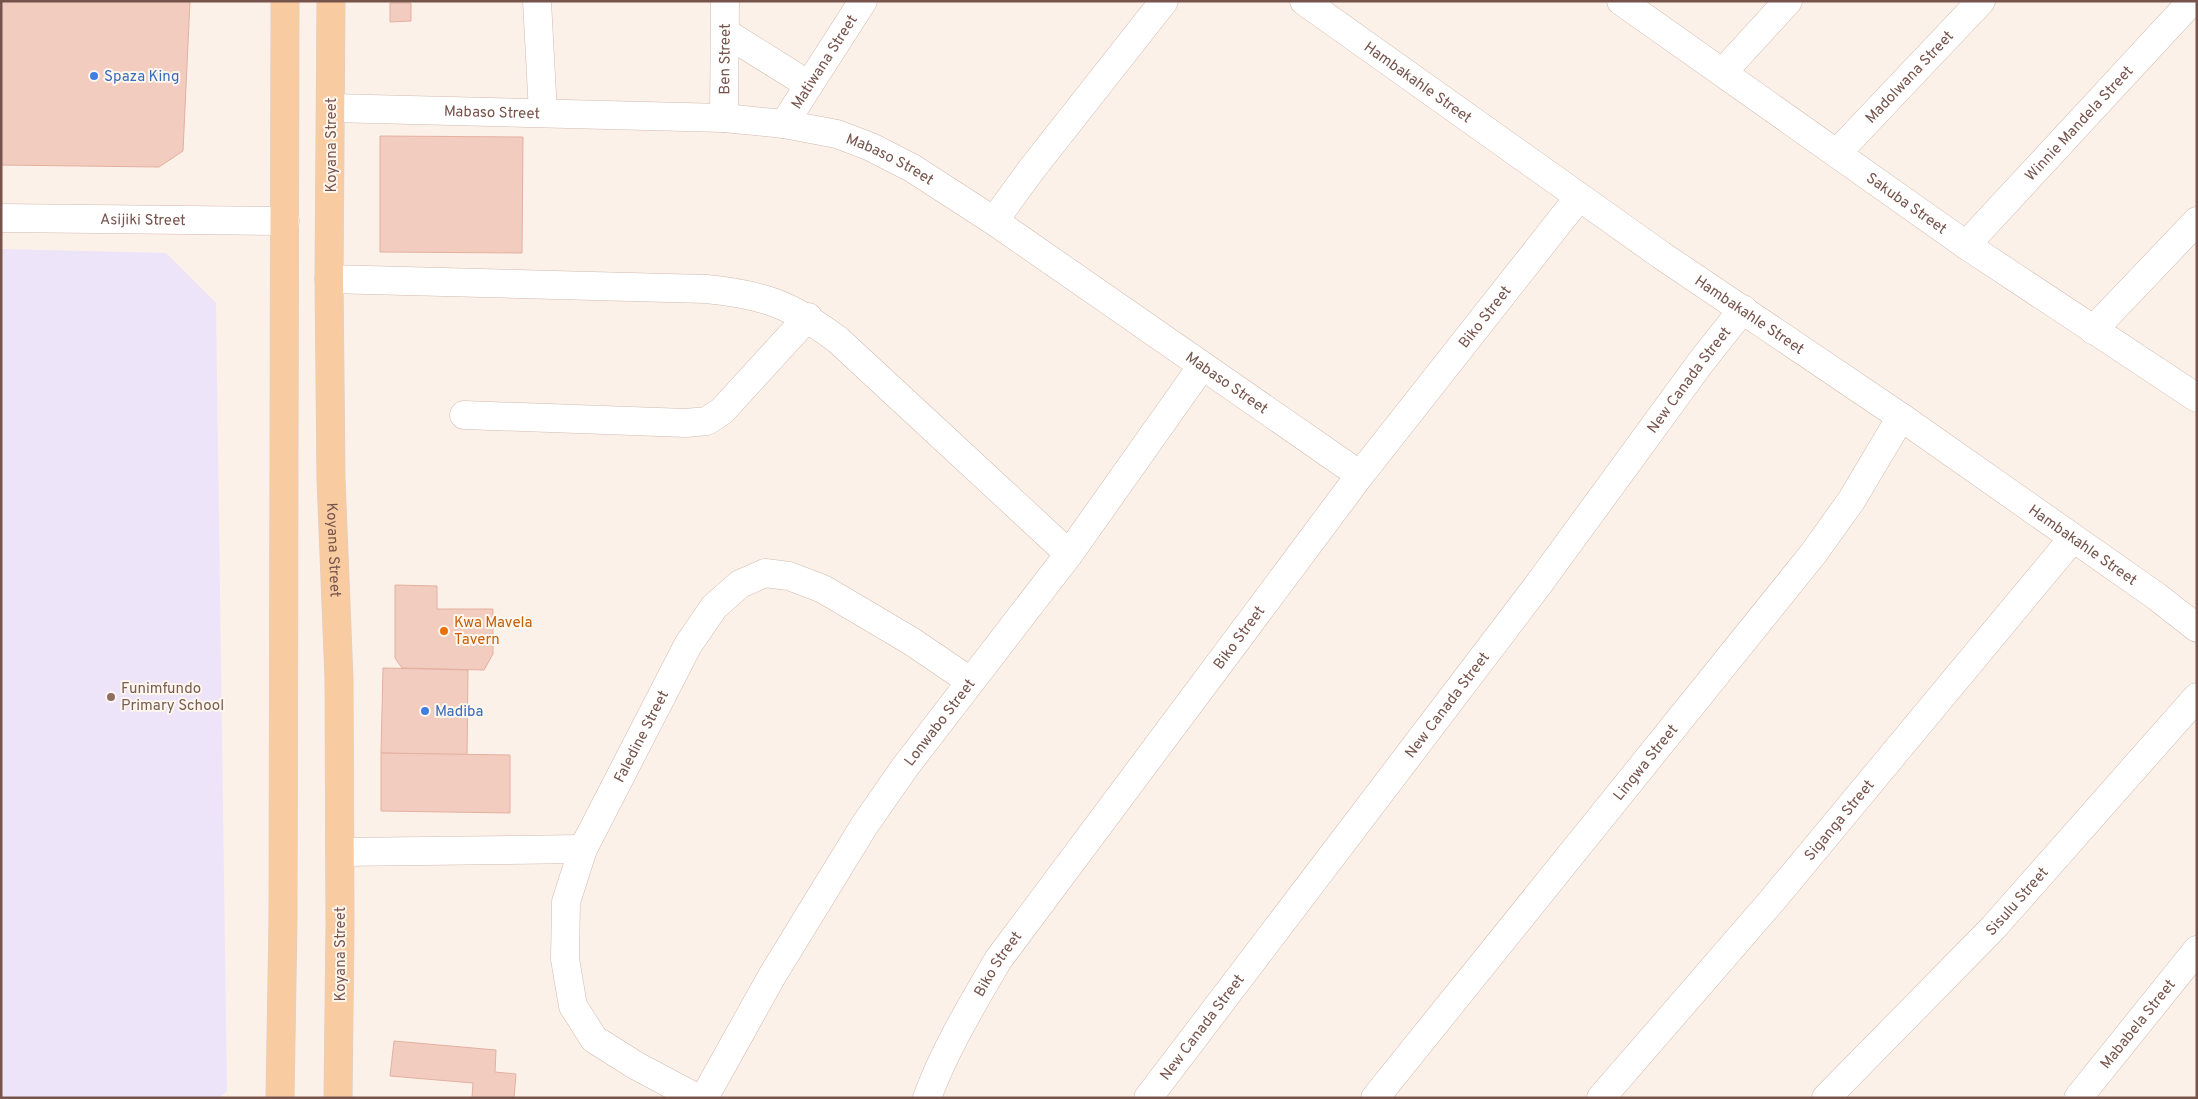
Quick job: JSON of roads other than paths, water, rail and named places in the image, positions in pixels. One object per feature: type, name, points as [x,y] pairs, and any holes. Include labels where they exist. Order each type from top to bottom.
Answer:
[{"type":"main road","points":[[280,1098],[283,920],[285,1]]},
{"type":"main road","name":"Koyana Street","points":[[330,1],[329,278],[331,479],[338,621],[340,852],[338,1098]]},
{"type":"street","points":[[537,1],[543,112]]},
{"type":"street","name":"Ben Street","points":[[724,118],[725,1]]},
{"type":"street","name":"Matiwana Street","points":[[784,124],[864,1]]},
{"type":"street","points":[[994,221],[1030,170],[1164,1]]},
{"type":"street","name":"Hambakahle Street","points":[[1304,1],[1661,255],[1901,417],[2156,596],[2197,628]]},
{"type":"street","name":"Sakuba Street","points":[[1621,1],[1966,245],[2197,398]]},
{"type":"street","points":[[1723,72],[1788,1]]},
{"type":"street","name":"Madolwana Street","points":[[1837,153],[1982,1]]},
{"type":"street","name":"Winnie Mandela Street","points":[[1966,245],[2192,1]]},
{"type":"street","points":[[726,33],[808,85]]},
{"type":"street","name":"Mabaso Street","points":[[331,108],[724,118],[784,124],[836,134],[871,147],[912,168],[994,221],[1360,475]]},
{"type":"street","name":"Biko Street","points":[[927,1098],[937,1070],[959,1026],[998,960],[1360,475],[1579,197]]},
{"type":"street","name":"Asijiki Street","points":[[1,218],[285,221]]},
{"type":"street","points":[[2093,330],[2197,221]]},
{"type":"street","points":[[329,278],[706,289],[746,293],[778,303],[808,318],[838,340],[1069,554]]},
{"type":"street","name":"New Canada Street","points":[[1148,1098],[1538,586],[1701,362],[1742,309]]},
{"type":"street","points":[[464,415],[686,423],[707,421],[722,412],[808,318]]},
{"type":"street","name":"Lonwabo Street","points":[[704,1098],[772,976],[864,826],[905,767],[1069,554],[1202,366]]},
{"type":"street","name":"Lingwa Street","points":[[1375,1098],[1512,925],[1813,554],[1851,501],[1901,417]]},
{"type":"street","name":"Siganga Street","points":[[1601,1098],[1770,903],[2073,538]]},
{"type":"street","name":"Faledine Street","points":[[697,1098],[634,1065],[594,1039],[573,1006],[565,958],[566,902],[583,849],[688,645],[714,607],[740,584],[765,573],[790,576],[823,589],[911,641],[970,681]]},
{"type":"street","name":"Sisulu Street","points":[[1826,1098],[1993,928],[2197,697]]},
{"type":"street","points":[[340,852],[583,849]]},
{"type":"street","name":"Mababela Street","points":[[2078,1098],[2197,950]]},
{"type":"place","name":"Spaza King","points":[[94,76]]},
{"type":"place","name":"Kwa Mavela Tavern","points":[[444,631]]},
{"type":"place","name":"Funimfundo Primary School","points":[[111,697]]},
{"type":"place","name":"Madiba","points":[[425,711]]}]
